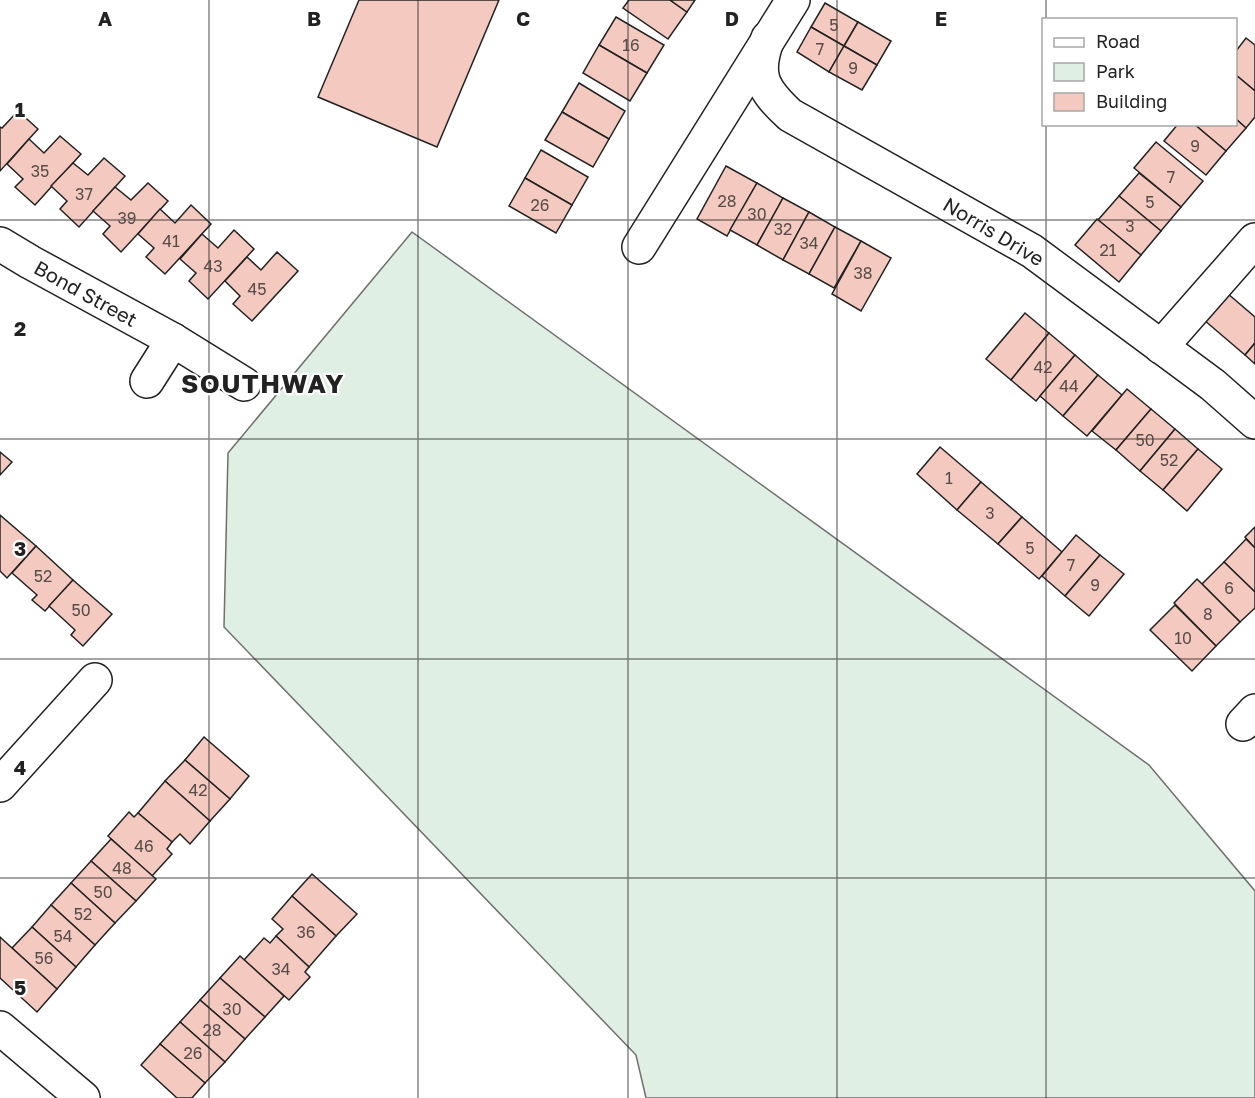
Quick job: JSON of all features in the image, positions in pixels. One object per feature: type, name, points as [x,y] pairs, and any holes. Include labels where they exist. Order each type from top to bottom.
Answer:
[{"type":"street","name":"Norris Drive","points":[[639,247],[793,0]]},
{"type":"street","name":"Norris Drive","points":[[768,38],[762,60],[761,78],[774,101],[790,115],[1032,251],[1213,385],[1255,422]]},
{"type":"street","points":[[1161,347],[1255,240]]},
{"type":"street","name":"Bond Street","points":[[0,244],[173,340],[244,384]]},
{"type":"street","points":[[147,381],[173,340]]},
{"type":"street","points":[[0,785],[95,680]]},
{"type":"street","points":[[0,1028],[83,1098]]},
{"type":"green space","points":[[412,232],[1149,765],[1255,891],[1255,1098],[646,1098],[636,1055],[224,627],[228,453]]},
{"type":"building","points":[[359,0],[499,0],[437,147],[318,97]]},
{"type":"building","points":[[629,0],[670,0],[687,12],[668,39],[623,8]]},
{"type":"building","points":[[670,0],[695,0],[687,12]]},
{"type":"building","points":[[825,3],[858,22],[844,46],[811,27]]},
{"type":"building","points":[[616,17],[664,45],[647,73],[599,45]]},
{"type":"building","points":[[858,22],[891,41],[877,65],[844,46]]},
{"type":"building","points":[[811,27],[844,46],[829,72],[797,52]]},
{"type":"building","points":[[1246,38],[1255,45],[1255,91],[1237,76],[1237,50]]},
{"type":"building","points":[[599,45],[647,73],[630,101],[583,73]]},
{"type":"building","points":[[844,46],[877,65],[862,90],[829,72]]},
{"type":"building","points":[[1237,76],[1255,91],[1255,117],[1246,128],[1237,120]]},
{"type":"building","points":[[579,83],[625,111],[609,139],[562,112]]},
{"type":"building","points":[[18,111],[38,129],[0,171],[0,127],[2,128]]},
{"type":"building","points":[[562,112],[609,139],[593,167],[545,140]]},
{"type":"building","points":[[1237,120],[1246,128],[1226,151],[1196,126],[1237,126]]},
{"type":"building","points":[[1176,126],[1196,126],[1226,151],[1206,175],[1164,141]]},
{"type":"building","points":[[60,136],[81,154],[35,205],[15,187],[23,179],[7,164],[29,139],[44,153]]},
{"type":"building","points":[[1156,142],[1203,181],[1181,207],[1134,168]]},
{"type":"building","points":[[541,150],[588,177],[572,205],[525,178]]},
{"type":"building","points":[[104,158],[125,176],[79,227],[60,209],[67,201],[51,186],[73,163],[88,175]]},
{"type":"building","points":[[726,166],[757,183],[727,236],[697,219]]},
{"type":"building","points":[[1139,173],[1181,207],[1161,231],[1119,196]]},
{"type":"building","points":[[525,178],[572,205],[556,233],[509,206]]},
{"type":"building","points":[[148,183],[168,201],[121,252],[103,234],[110,226],[93,211],[115,187],[131,200]]},
{"type":"building","points":[[757,183],[783,198],[757,245],[730,230]]},
{"type":"building","points":[[1119,196],[1161,231],[1141,255],[1098,220]]},
{"type":"building","points":[[783,198],[809,212],[783,260],[757,245]]},
{"type":"building","points":[[191,205],[211,224],[165,274],[146,257],[154,248],[138,234],[160,209],[175,223]]},
{"type":"building","points":[[809,212],[835,227],[809,274],[783,260]]},
{"type":"building","points":[[1097,219],[1141,255],[1119,282],[1075,245]]},
{"type":"building","points":[[835,227],[861,241],[834,288],[809,274]]},
{"type":"building","points":[[234,230],[254,249],[208,299],[189,281],[196,273],[180,259],[202,234],[218,248]]},
{"type":"building","points":[[861,241],[891,258],[861,311],[832,294]]},
{"type":"building","points":[[277,252],[298,271],[252,321],[233,304],[240,296],[225,281],[247,257],[261,270]]},
{"type":"building","points":[[1227,293],[1255,317],[1255,343],[1245,355],[1204,320]]},
{"type":"building","points":[[1025,313],[1049,333],[1011,380],[986,359]]},
{"type":"building","points":[[1049,333],[1075,355],[1036,401],[1011,380]]},
{"type":"building","points":[[1255,343],[1255,364],[1245,355]]},
{"type":"building","points":[[1075,355],[1098,375],[1063,416],[1040,396]]},
{"type":"building","points":[[1098,375],[1122,395],[1087,436],[1063,416]]},
{"type":"building","points":[[1127,389],[1151,409],[1116,450],[1092,431]]},
{"type":"building","points":[[1151,409],[1175,429],[1140,471],[1116,450]]},
{"type":"building","points":[[1175,429],[1198,449],[1163,490],[1140,471]]},
{"type":"building","points":[[940,447],[981,482],[957,510],[917,474]]},
{"type":"building","points":[[1198,449],[1222,469],[1187,511],[1163,490]]},
{"type":"building","points":[[0,452],[12,462],[0,475]]},
{"type":"building","points":[[981,482],[1022,517],[998,544],[957,510]]},
{"type":"building","points":[[0,515],[36,546],[7,578],[0,571]]},
{"type":"building","points":[[1022,517],[1062,552],[1039,579],[998,544]]},
{"type":"building","points":[[1255,527],[1255,548],[1245,537]]},
{"type":"building","points":[[1076,535],[1100,555],[1065,596],[1042,576]]},
{"type":"building","points":[[1246,539],[1255,548],[1255,592],[1224,562]]},
{"type":"building","points":[[36,546],[73,580],[45,611],[32,600],[37,595],[12,573]]},
{"type":"building","points":[[1100,555],[1124,574],[1089,616],[1065,596]]},
{"type":"building","points":[[1224,562],[1255,592],[1255,608],[1240,622],[1202,584]]},
{"type":"building","points":[[1197,579],[1240,622],[1216,646],[1174,603]]},
{"type":"building","points":[[73,580],[112,614],[83,646],[71,635],[75,630],[49,606]]},
{"type":"building","points":[[1175,605],[1216,646],[1192,671],[1150,630]]},
{"type":"building","points":[[204,737],[249,776],[230,799],[185,760]]},
{"type":"building","points":[[185,760],[230,799],[210,821],[165,781]]},
{"type":"building","points":[[165,781],[210,821],[190,844],[180,834],[172,842],[138,813]]},
{"type":"building","points":[[129,812],[134,817],[138,813],[172,842],[167,849],[172,854],[152,876],[108,836]]},
{"type":"building","points":[[111,839],[156,879],[136,901],[91,861]]},
{"type":"building","points":[[91,861],[136,901],[115,923],[71,883]]},
{"type":"building","points":[[312,874],[357,914],[336,936],[292,896]]},
{"type":"building","points":[[71,883],[115,923],[95,945],[51,905]]},
{"type":"building","points":[[292,896],[336,936],[309,967],[276,936],[283,929],[272,919]]},
{"type":"building","points":[[51,905],[95,945],[76,967],[32,927]]},
{"type":"building","points":[[32,927],[76,967],[57,989],[12,948]]},
{"type":"building","points":[[276,936],[309,967],[305,972],[310,977],[289,1000],[244,960],[264,938],[270,943]]},
{"type":"building","points":[[0,937],[57,989],[37,1012],[0,978]]},
{"type":"building","points":[[240,956],[284,996],[265,1017],[220,978]]},
{"type":"building","points":[[220,978],[265,1017],[245,1039],[200,1000]]},
{"type":"building","points":[[200,1000],[245,1039],[225,1062],[180,1022]]},
{"type":"building","points":[[180,1022],[225,1062],[205,1083],[160,1044]]},
{"type":"building","points":[[160,1044],[205,1083],[192,1098],[177,1098],[141,1065]]},
{"type":"district","name":"SOUTHWAY","points":[[263,383]]}]
